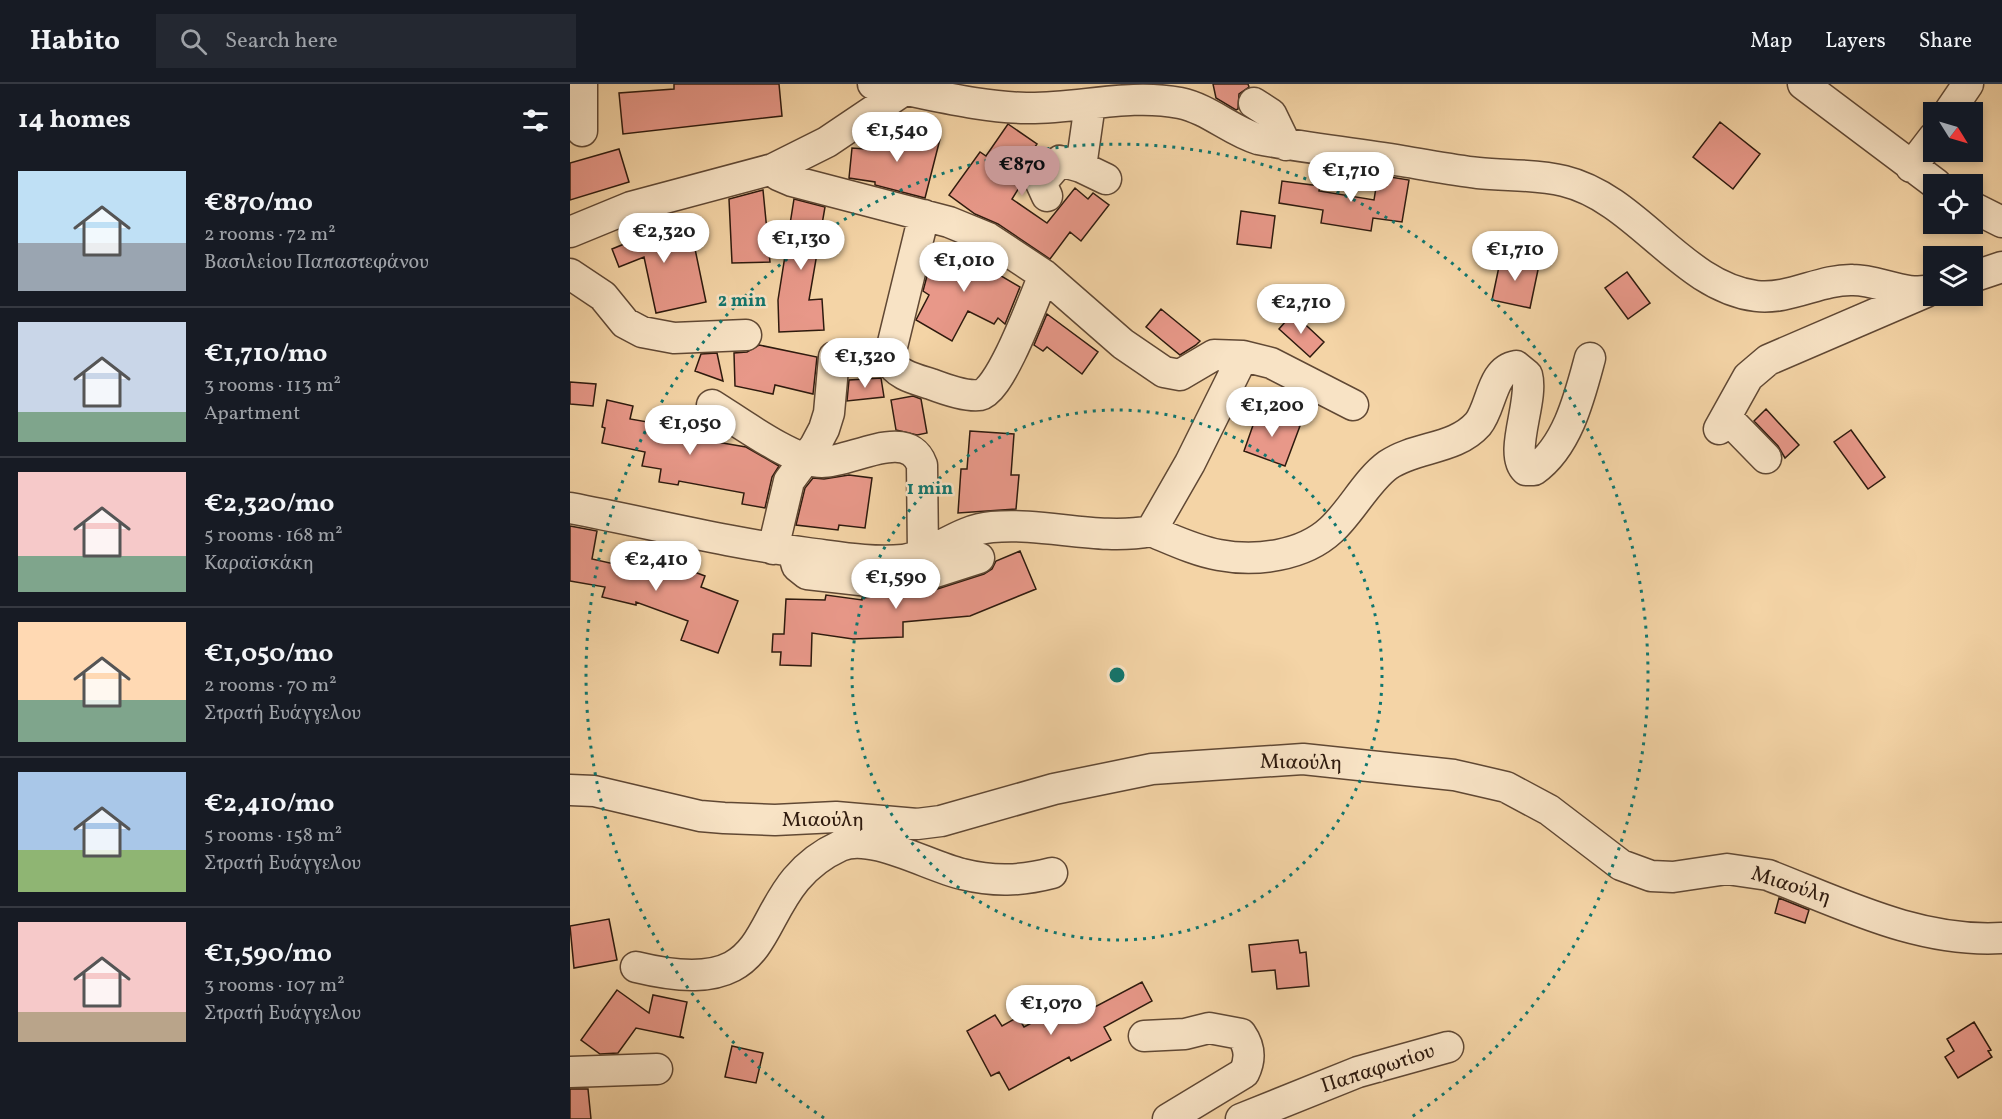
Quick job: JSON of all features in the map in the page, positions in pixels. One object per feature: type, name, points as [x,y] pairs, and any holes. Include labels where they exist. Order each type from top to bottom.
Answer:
[{"type":"street","points":[[582,84],[582,131]]},
{"type":"street","points":[[873,84],[910,87],[999,107],[1059,107],[1133,99],[1180,103],[1207,113],[1246,136],[1286,145],[1476,173],[1562,180],[1579,185],[1614,204],[1652,250],[1743,294],[1758,296],[1788,294],[1855,279],[1895,289],[1923,290]]},
{"type":"street","points":[[1803,84],[1923,175]]},
{"type":"street","points":[[1956,102],[1968,84]]},
{"type":"street","points":[[570,232],[631,207],[773,169],[827,142],[910,87]]},
{"type":"street","points":[[1254,103],[1271,114],[1286,145]]},
{"type":"street","points":[[1047,196],[1041,183],[1060,161],[1093,173],[1090,104]]},
{"type":"street","points":[[1911,167],[1923,151]]},
{"type":"street","points":[[773,169],[778,175],[792,181],[924,215],[988,238],[1044,275],[1123,344],[1164,372],[1180,375],[1214,355],[1243,356],[1271,363],[1353,405]]},
{"type":"street","points":[[1983,212],[2002,222]]},
{"type":"street","points":[[924,215],[889,359],[892,367],[902,374],[967,393],[981,395],[990,390],[1008,357],[1044,275]]},
{"type":"street","points":[[1983,273],[2002,267]]},
{"type":"street","points":[[570,274],[603,296],[625,323],[642,332],[674,338],[746,335]]},
{"type":"street","points":[[1766,458],[1722,423],[1748,377],[1768,360],[1923,293]]},
{"type":"street","points":[[1151,531],[1191,463],[1243,356]]},
{"type":"street","points":[[834,357],[829,413],[815,446],[794,471],[786,491],[783,550],[807,574],[869,581],[926,575],[979,558]]},
{"type":"street","points":[[570,508],[783,550],[874,560],[903,560],[923,554],[963,533],[991,527],[1051,528],[1111,535],[1151,531],[1218,555],[1263,557],[1302,548],[1331,531],[1385,467],[1418,450],[1454,441],[1472,430],[1483,416],[1500,375],[1516,366],[1524,370],[1528,389],[1519,447],[1519,462],[1526,470],[1533,470],[1551,452],[1571,417],[1590,358]]},
{"type":"street","points":[[712,405],[804,459],[824,462],[892,446],[911,448],[918,454],[922,465],[923,554]]},
{"type":"street","name":"Μιαούλη","points":[[570,790],[603,793],[700,816],[775,820],[846,831],[941,822],[1054,789],[1152,769],[1303,759],[1332,761],[1454,775],[1506,787],[1549,810],[1621,865],[1651,876],[1745,870],[1768,875],[1906,928],[1961,937],[2002,938]]},
{"type":"street","points":[[636,967],[688,977],[735,967],[749,954],[780,904],[807,870],[846,831],[860,843],[879,846],[945,869],[977,877],[1016,880],[1052,873]]},
{"type":"street","points":[[1144,1036],[1221,1028],[1241,1034],[1249,1050],[1249,1063],[1244,1072],[1168,1119]]},
{"type":"street","name":"Παπαφωτίου","points":[[1241,1119],[1358,1072],[1448,1047]]},
{"type":"street","points":[[570,1072],[657,1069]]},
{"type":"building","points":[[674,84],[779,84],[782,116],[623,134],[619,93],[674,89]]},
{"type":"building","points":[[1213,84],[1248,84],[1249,87],[1239,94],[1236,110],[1216,98]]},
{"type":"building","points":[[1720,122],[1760,154],[1733,189],[1693,157]]},
{"type":"building","points":[[1008,124],[1037,144],[1014,177],[1022,183],[1012,199],[1047,223],[1075,188],[1088,199],[1093,193],[1109,205],[1081,241],[1070,232],[1050,259],[998,224],[975,214],[949,195],[980,152],[986,156]]},
{"type":"building","points":[[910,131],[940,139],[925,198],[875,185],[875,182],[849,178],[852,148],[865,149],[867,136],[908,139]]},
{"type":"building","points":[[619,149],[629,182],[570,200],[570,163]]},
{"type":"building","points":[[1378,175],[1409,180],[1402,222],[1373,218],[1371,231],[1321,223],[1323,210],[1279,203],[1282,181],[1320,186],[1319,191],[1374,200]]},
{"type":"building","points":[[763,190],[770,262],[732,263],[729,199]]},
{"type":"building","points":[[794,199],[825,207],[809,300],[822,299],[824,330],[779,332],[778,300]]},
{"type":"building","points":[[1241,211],[1275,216],[1271,248],[1237,244]]},
{"type":"building","points":[[668,215],[681,248],[694,244],[706,302],[656,313],[644,257],[619,267],[612,249],[629,242],[624,229]]},
{"type":"building","points":[[945,243],[1020,287],[1005,324],[998,318],[994,324],[968,311],[952,341],[916,320],[929,295],[923,291],[927,276]]},
{"type":"building","points":[[1501,257],[1539,265],[1530,308],[1492,300]]},
{"type":"building","points":[[1627,272],[1650,303],[1628,319],[1605,288]]},
{"type":"building","points":[[1161,309],[1200,341],[1180,355],[1146,327]]},
{"type":"building","points":[[1293,313],[1324,342],[1310,357],[1279,329]]},
{"type":"building","points":[[1047,314],[1098,352],[1082,374],[1047,347],[1043,351],[1034,345]]},
{"type":"building","points":[[759,345],[817,357],[813,394],[775,385],[773,394],[735,386],[734,353],[747,352]]},
{"type":"building","points":[[717,353],[723,381],[695,371],[701,354]]},
{"type":"building","points":[[881,378],[884,397],[847,401],[849,380]]},
{"type":"building","points":[[570,382],[596,384],[593,406],[570,404]]},
{"type":"building","points":[[913,396],[921,399],[927,433],[917,435],[896,430],[891,400]]},
{"type":"building","points":[[607,400],[633,406],[630,419],[688,429],[687,437],[746,447],[779,466],[772,477],[765,508],[742,504],[744,493],[679,481],[678,485],[659,482],[661,469],[642,466],[645,452],[602,443],[605,428],[602,427]]},
{"type":"building","points":[[1766,409],[1799,445],[1785,458],[1778,446],[1754,421]]},
{"type":"building","points":[[1258,411],[1300,426],[1285,466],[1244,451]]},
{"type":"building","points":[[1851,430],[1885,477],[1868,489],[1834,442]]},
{"type":"building","points":[[970,431],[1014,434],[1011,475],[1019,475],[1016,509],[958,513],[961,469],[967,469]]},
{"type":"building","points":[[849,475],[872,478],[865,528],[839,525],[838,530],[796,525],[805,488],[813,478],[824,479]]},
{"type":"building","points":[[570,526],[597,531],[592,559],[672,577],[676,565],[705,576],[701,587],[738,601],[718,653],[681,640],[688,621],[636,602],[636,605],[602,597],[605,587],[570,581]]},
{"type":"building","points":[[1020,551],[1036,589],[970,616],[903,622],[903,637],[853,639],[812,633],[811,666],[780,665],[781,652],[772,652],[773,634],[784,634],[786,599],[825,600],[826,595],[862,600],[862,598],[928,592],[984,574],[992,569],[996,561]]},
{"type":"building","points":[[1779,898],[1809,910],[1805,923],[1775,913]]},
{"type":"building","points":[[609,919],[617,960],[574,968],[570,926]]},
{"type":"building","points":[[1298,940],[1300,953],[1306,952],[1309,986],[1277,989],[1275,970],[1252,972],[1249,945]]},
{"type":"building","points":[[1142,982],[1152,1001],[1104,1027],[1111,1040],[1071,1061],[1069,1057],[1009,1090],[999,1072],[991,1076],[967,1031],[995,1015],[1002,1026],[1018,1017],[1024,1027],[1086,994],[1093,1008]]},
{"type":"building","points":[[617,990],[649,1013],[653,995],[687,1002],[680,1036],[684,1038],[636,1028],[618,1053],[600,1054],[581,1040]]},
{"type":"building","points":[[1974,1022],[1991,1050],[1988,1051],[1992,1057],[1958,1078],[1945,1057],[1954,1051],[1947,1039]]},
{"type":"building","points":[[732,1046],[763,1053],[756,1083],[725,1077]]},
{"type":"building","points":[[570,1089],[588,1089],[591,1119],[570,1119]]}]
